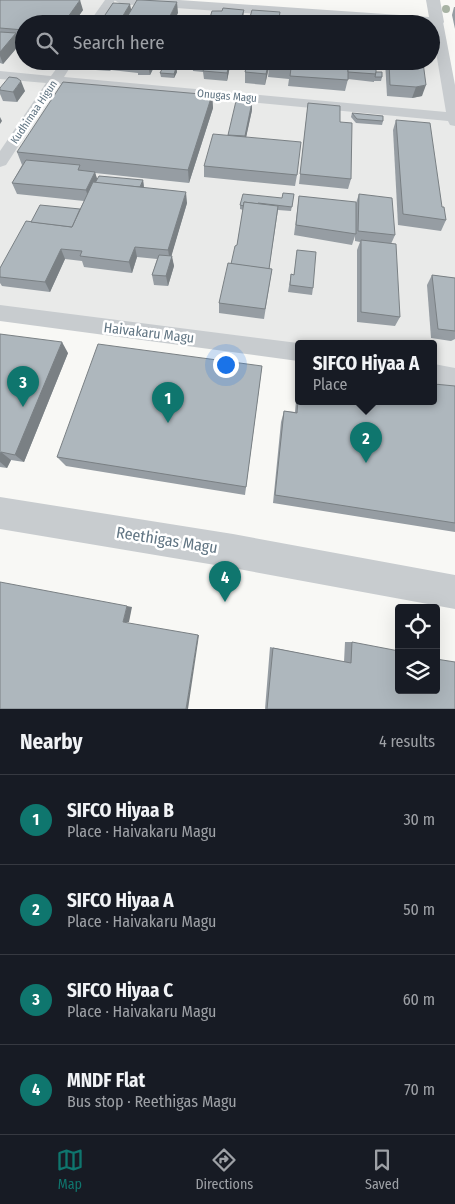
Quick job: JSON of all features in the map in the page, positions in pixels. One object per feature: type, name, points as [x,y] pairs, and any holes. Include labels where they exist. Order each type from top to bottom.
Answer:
[{"type":"street","points":[[100,15],[110,0]]},
{"type":"street","points":[[121,0],[336,15]]},
{"type":"street","points":[[433,0],[436,15]]},
{"type":"street","points":[[440,39],[454,120]]},
{"type":"street","name":"Kudhimaa Higun","points":[[0,162],[62,70]]},
{"type":"street","name":"Onugas Magu","points":[[0,75],[454,120]]},
{"type":"street","name":"Haivakaru Magu","points":[[0,313],[295,352]]},
{"type":"street","points":[[437,375],[455,378]]},
{"type":"street","name":"Reethigas Magu","points":[[0,513],[233,551],[454,591]]},
{"type":"shaded area","points":[[0,0],[121,0],[328,15],[15,15],[15,70],[440,70],[440,35],[455,122],[455,378],[437,375],[437,340],[295,340],[295,352],[0,313]]},
{"type":"building","points":[[0,0],[80,0],[69,15],[15,15],[15,29],[0,28]]},
{"type":"building","points":[[137,0],[177,2],[170,15],[128,15]]},
{"type":"building","points":[[113,3],[130,4],[123,15],[105,15]]},
{"type":"building","points":[[223,8],[244,10],[242,15],[211,15],[212,11],[222,11]]},
{"type":"building","points":[[252,10],[280,12],[280,15],[251,15]]},
{"type":"building","points":[[0,32],[15,33],[15,34],[0,52]]},
{"type":"building","points":[[162,70],[175,70],[174,74],[160,73]]},
{"type":"building","points":[[203,70],[228,70],[227,73]]},
{"type":"building","points":[[246,70],[267,70],[266,74],[245,72]]},
{"type":"building","points":[[291,70],[348,70],[348,80],[290,76]]},
{"type":"building","points":[[348,70],[376,70],[376,74],[348,72]]},
{"type":"building","points":[[389,70],[424,70],[426,85],[416,87],[390,85]]},
{"type":"building","points":[[376,72],[382,72],[382,77],[375,77]]},
{"type":"building","points":[[9,77],[17,78],[21,81],[13,92],[0,90],[0,88]]},
{"type":"building","points":[[63,82],[212,95],[188,170],[17,152]]},
{"type":"building","points":[[236,101],[252,102],[245,136],[228,135]]},
{"type":"building","points":[[308,103],[340,106],[340,122],[352,123],[351,179],[300,174]]},
{"type":"building","points":[[352,113],[383,116],[383,121],[357,119]]},
{"type":"building","points":[[396,120],[430,123],[442,207],[444,207],[446,220],[403,214]]},
{"type":"building","points":[[213,134],[301,142],[297,175],[204,166]]},
{"type":"building","points":[[26,160],[80,165],[78,170],[95,172],[86,190],[12,183]]},
{"type":"building","points":[[99,176],[143,180],[140,187],[95,183]]},
{"type":"building","points":[[93,182],[186,192],[168,250],[135,247],[129,262],[80,256],[82,251],[61,249],[45,282],[0,277],[0,268],[26,221],[72,227]]},
{"type":"building","points":[[283,193],[294,194],[292,207],[244,202],[244,206],[240,205],[243,194],[282,198]]},
{"type":"building","points":[[359,194],[392,198],[395,235],[358,231]]},
{"type":"building","points":[[299,196],[356,202],[356,234],[296,225]]},
{"type":"building","points":[[244,202],[278,206],[269,269],[231,264],[235,246],[237,245]]},
{"type":"building","points":[[40,205],[80,209],[72,227],[31,222]]},
{"type":"building","points":[[361,240],[396,244],[400,317],[361,312]]},
{"type":"building","points":[[297,250],[316,252],[313,288],[290,285],[291,274],[294,275]]},
{"type":"building","points":[[159,255],[172,256],[166,276],[152,275]]},
{"type":"building","points":[[228,263],[272,269],[265,309],[219,303]]},
{"type":"building","points":[[432,275],[455,278],[455,331],[438,329]]},
{"type":"building","points":[[0,334],[62,342],[15,455],[1,452],[0,454]]},
{"type":"building","points":[[98,344],[262,366],[246,487],[57,457]]},
{"type":"building","points":[[437,384],[455,386],[455,523],[275,495],[284,411],[297,413],[298,405],[437,405]]},
{"type":"building","points":[[0,582],[127,606],[123,622],[198,635],[186,709],[0,709]]},
{"type":"building","points":[[352,642],[395,650],[395,694],[440,694],[440,660],[455,662],[455,709],[267,709],[273,648],[351,663]]},
{"type":"place","name":"SIFCO Hiyaa C","points":[[23,407]]},
{"type":"place","name":"SIFCO Hiyaa B","points":[[168,423]]},
{"type":"place","name":"SIFCO Hiyaa A","points":[[366,463]]},
{"type":"place","name":"MNDF Flat","points":[[225,602]]}]
